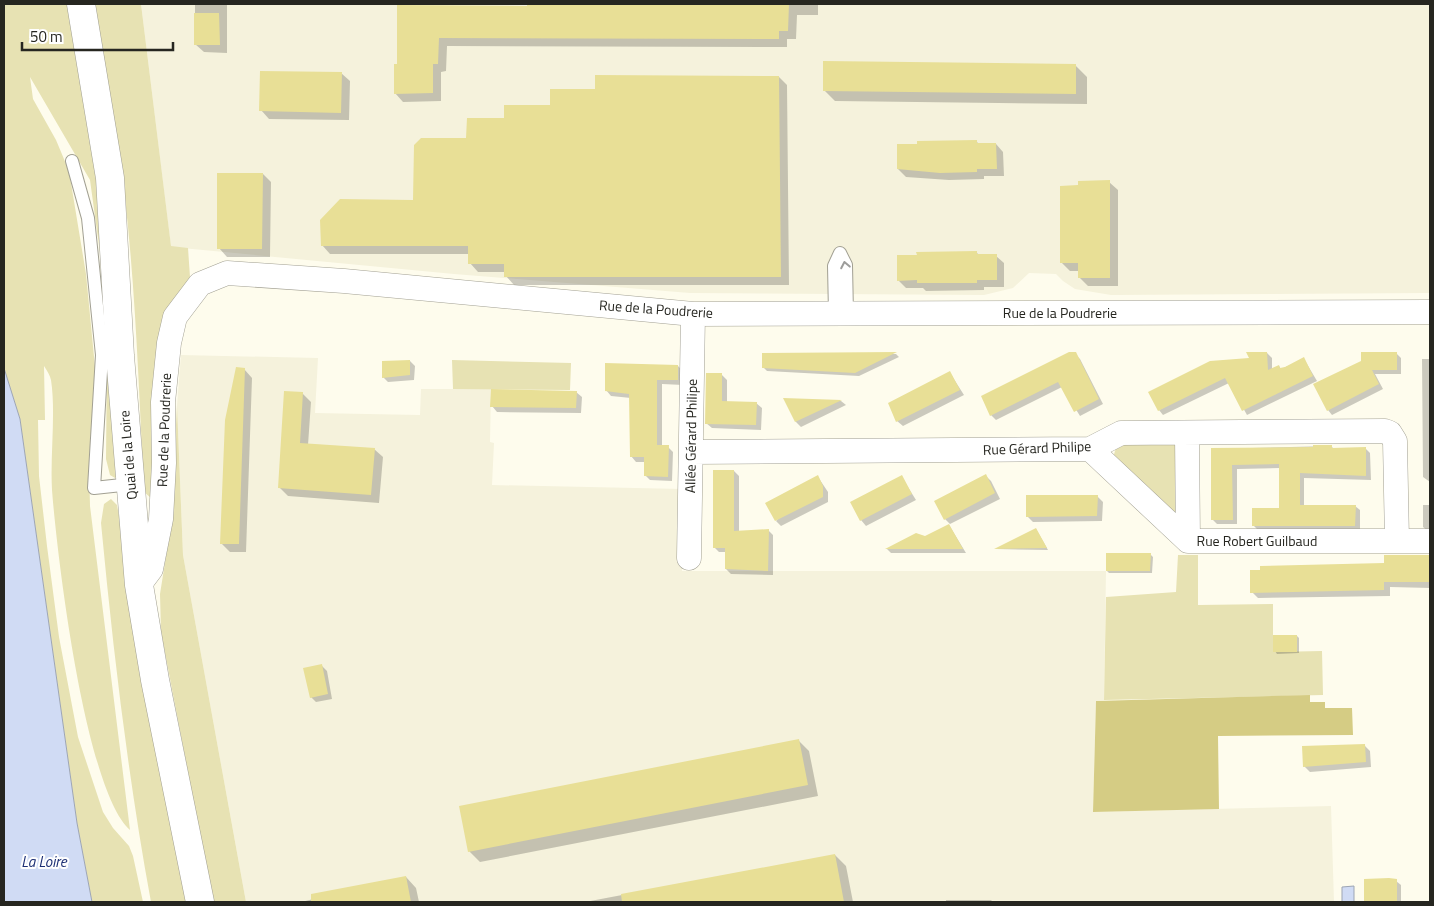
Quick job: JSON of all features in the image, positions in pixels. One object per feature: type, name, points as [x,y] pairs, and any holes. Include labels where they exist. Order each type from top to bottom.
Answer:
[{"type":"main road","name":"Quai de la Loire","points":[[81,4],[110,178],[120,356],[139,585],[154,680],[200,902]]},
{"type":"street","name":"Rue de la Poudrerie","points":[[139,585],[151,569],[161,519],[164,463],[162,402],[169,342],[175,317],[200,284],[227,273],[344,281],[693,314],[1430,312]]},
{"type":"street","name":"Allée Gérard Philipe","points":[[689,558],[693,314]]},
{"type":"street","name":"Rue Gérard Philipe","points":[[691,452],[1090,449],[1120,433],[1387,432],[1395,442],[1397,541]]},
{"type":"street","points":[[1187,434],[1188,541]]},
{"type":"street","name":"Rue Robert Guilbaud","points":[[1090,449],[1188,541],[1430,542]]},
{"type":"lane","points":[[72,161],[88,218],[102,355],[94,488],[131,484]]},
{"type":"shaded area","points":[[4,4],[70,4],[96,158],[117,476],[115,478],[110,475],[106,459],[107,351],[101,260],[90,180],[30,77],[33,99],[56,140],[69,171],[86,274],[95,367],[89,466],[90,506],[130,830],[114,807],[100,769],[87,722],[76,669],[60,565],[52,490],[53,420],[51,378],[44,366],[45,420],[38,420],[39,476],[59,637],[78,737],[103,812],[113,828],[129,846],[133,856],[143,902],[92,902],[77,823],[20,419],[4,368]]},
{"type":"shaded area","points":[[94,4],[141,4],[171,246],[188,248],[190,277],[173,306],[151,498],[144,492],[135,308],[125,198]]},
{"type":"shaded area","points":[[141,4],[1430,4],[1430,293],[1111,295],[1075,289],[1056,274],[1029,273],[1013,288],[984,295],[690,293],[454,274],[171,247]]},
{"type":"shaded area","points":[[181,355],[318,358],[315,413],[420,415],[421,389],[491,389],[490,442],[494,443],[492,485],[682,489],[682,571],[1106,571],[1104,700],[1096,701],[1093,812],[1331,806],[1334,902],[246,902],[183,555],[177,405]]},
{"type":"shaded area","points":[[452,360],[571,363],[570,390],[453,389]]},
{"type":"shaded area","points":[[177,405],[183,555],[246,902],[213,902],[161,632],[160,594],[171,525]]},
{"type":"shaded area","points":[[1173,442],[1176,445],[1177,511],[1171,513],[1113,458],[1117,444]]},
{"type":"shaded area","points":[[111,499],[117,505],[190,902],[151,902],[128,761],[101,523],[104,504]]},
{"type":"shaded area","points":[[1178,555],[1198,555],[1198,605],[1273,604],[1273,652],[1322,651],[1323,695],[1104,700],[1106,597],[1176,592]]},
{"type":"shaded area","points":[[1310,695],[1310,702],[1325,702],[1325,708],[1352,708],[1353,735],[1218,736],[1219,809],[1093,812],[1096,701]]},
{"type":"water","name":"La Loire","points":[[4,368],[20,419],[77,823],[92,902],[4,902]]},
{"type":"water","points":[[1354,886],[1354,902],[1342,902],[1342,887]]},
{"type":"building","points":[[527,4],[789,4],[788,31],[779,31],[779,39],[439,38],[438,64],[433,64],[433,93],[394,94],[394,64],[397,64],[397,5],[527,6]]},
{"type":"building","points":[[194,13],[219,13],[220,45],[194,45]]},
{"type":"building","points":[[823,61],[1076,64],[1076,94],[823,91]]},
{"type":"building","points":[[260,71],[342,72],[341,113],[259,111]]},
{"type":"building","points":[[595,75],[779,76],[781,277],[504,277],[504,264],[468,264],[468,246],[321,246],[320,220],[340,199],[413,200],[414,145],[421,138],[466,138],[467,118],[504,118],[504,105],[550,105],[550,89],[595,89]]},
{"type":"building","points":[[977,140],[977,143],[996,143],[997,169],[977,169],[977,172],[940,173],[897,169],[897,144],[917,144],[917,141]]},
{"type":"building","points":[[217,173],[263,173],[262,249],[217,249]]},
{"type":"building","points":[[1110,180],[1110,278],[1078,278],[1078,263],[1060,263],[1060,186],[1078,185],[1078,181]]},
{"type":"building","points":[[977,251],[977,254],[997,254],[997,280],[977,280],[977,283],[897,281],[897,255],[917,255],[916,252]]},
{"type":"building","points":[[897,352],[855,373],[762,368],[762,353]]},
{"type":"building","points":[[1069,352],[1076,352],[1099,399],[1074,412],[1058,382],[990,416],[981,396]]},
{"type":"building","points":[[1246,352],[1267,352],[1268,370],[1279,365],[1280,368],[1285,367],[1304,357],[1313,376],[1242,411],[1225,378],[1158,411],[1148,392],[1210,361],[1249,358]]},
{"type":"building","points":[[1361,352],[1397,352],[1397,370],[1372,370],[1379,384],[1327,411],[1313,384],[1361,361]]},
{"type":"building","points":[[410,360],[410,375],[382,378],[382,361]]},
{"type":"building","points":[[605,363],[678,365],[678,380],[657,380],[657,445],[669,445],[668,477],[644,476],[644,457],[630,457],[629,394],[605,391]]},
{"type":"building","points":[[236,367],[245,368],[239,544],[220,544],[225,420]]},
{"type":"building","points":[[950,371],[960,390],[896,422],[888,403]]},
{"type":"building","points":[[706,373],[722,373],[722,401],[757,402],[756,425],[705,424]]},
{"type":"building","points":[[491,389],[577,391],[576,408],[490,407]]},
{"type":"building","points":[[284,391],[303,392],[300,443],[375,448],[371,495],[278,488]]},
{"type":"building","points":[[783,398],[842,400],[795,422]]},
{"type":"building","points":[[1313,445],[1332,445],[1332,448],[1366,447],[1366,476],[1300,473],[1300,505],[1356,505],[1355,526],[1252,526],[1252,508],[1279,508],[1279,464],[1232,465],[1233,520],[1211,520],[1211,448],[1313,447]]},
{"type":"building","points":[[713,470],[734,470],[734,531],[769,529],[768,571],[725,569],[725,548],[713,548]]},
{"type":"building","points":[[986,474],[995,493],[944,520],[934,501]]},
{"type":"building","points":[[818,475],[823,486],[823,497],[775,521],[765,503]]},
{"type":"building","points":[[902,475],[912,494],[860,521],[850,502]]},
{"type":"building","points":[[1026,495],[1098,495],[1097,516],[1026,517]]},
{"type":"building","points":[[949,524],[963,549],[885,549],[916,533],[925,536]]},
{"type":"building","points":[[1036,528],[1047,548],[994,549]]},
{"type":"building","points":[[1106,553],[1151,553],[1150,571],[1106,571]]},
{"type":"building","points":[[1384,555],[1430,555],[1430,582],[1384,582],[1384,590],[1250,593],[1250,570],[1260,570],[1260,566],[1384,563]]},
{"type":"building","points":[[1273,635],[1297,635],[1297,652],[1273,652]]},
{"type":"building","points":[[322,664],[328,694],[310,698],[303,668]]},
{"type":"building","points":[[799,739],[808,785],[468,852],[459,806]]},
{"type":"building","points":[[1365,744],[1366,762],[1303,767],[1302,746]]},
{"type":"building","points":[[835,854],[844,902],[622,902],[621,894]]},
{"type":"building","points":[[406,876],[411,902],[311,902],[311,894]]},
{"type":"building","points":[[1364,879],[1397,879],[1397,902],[1364,902]]}]
